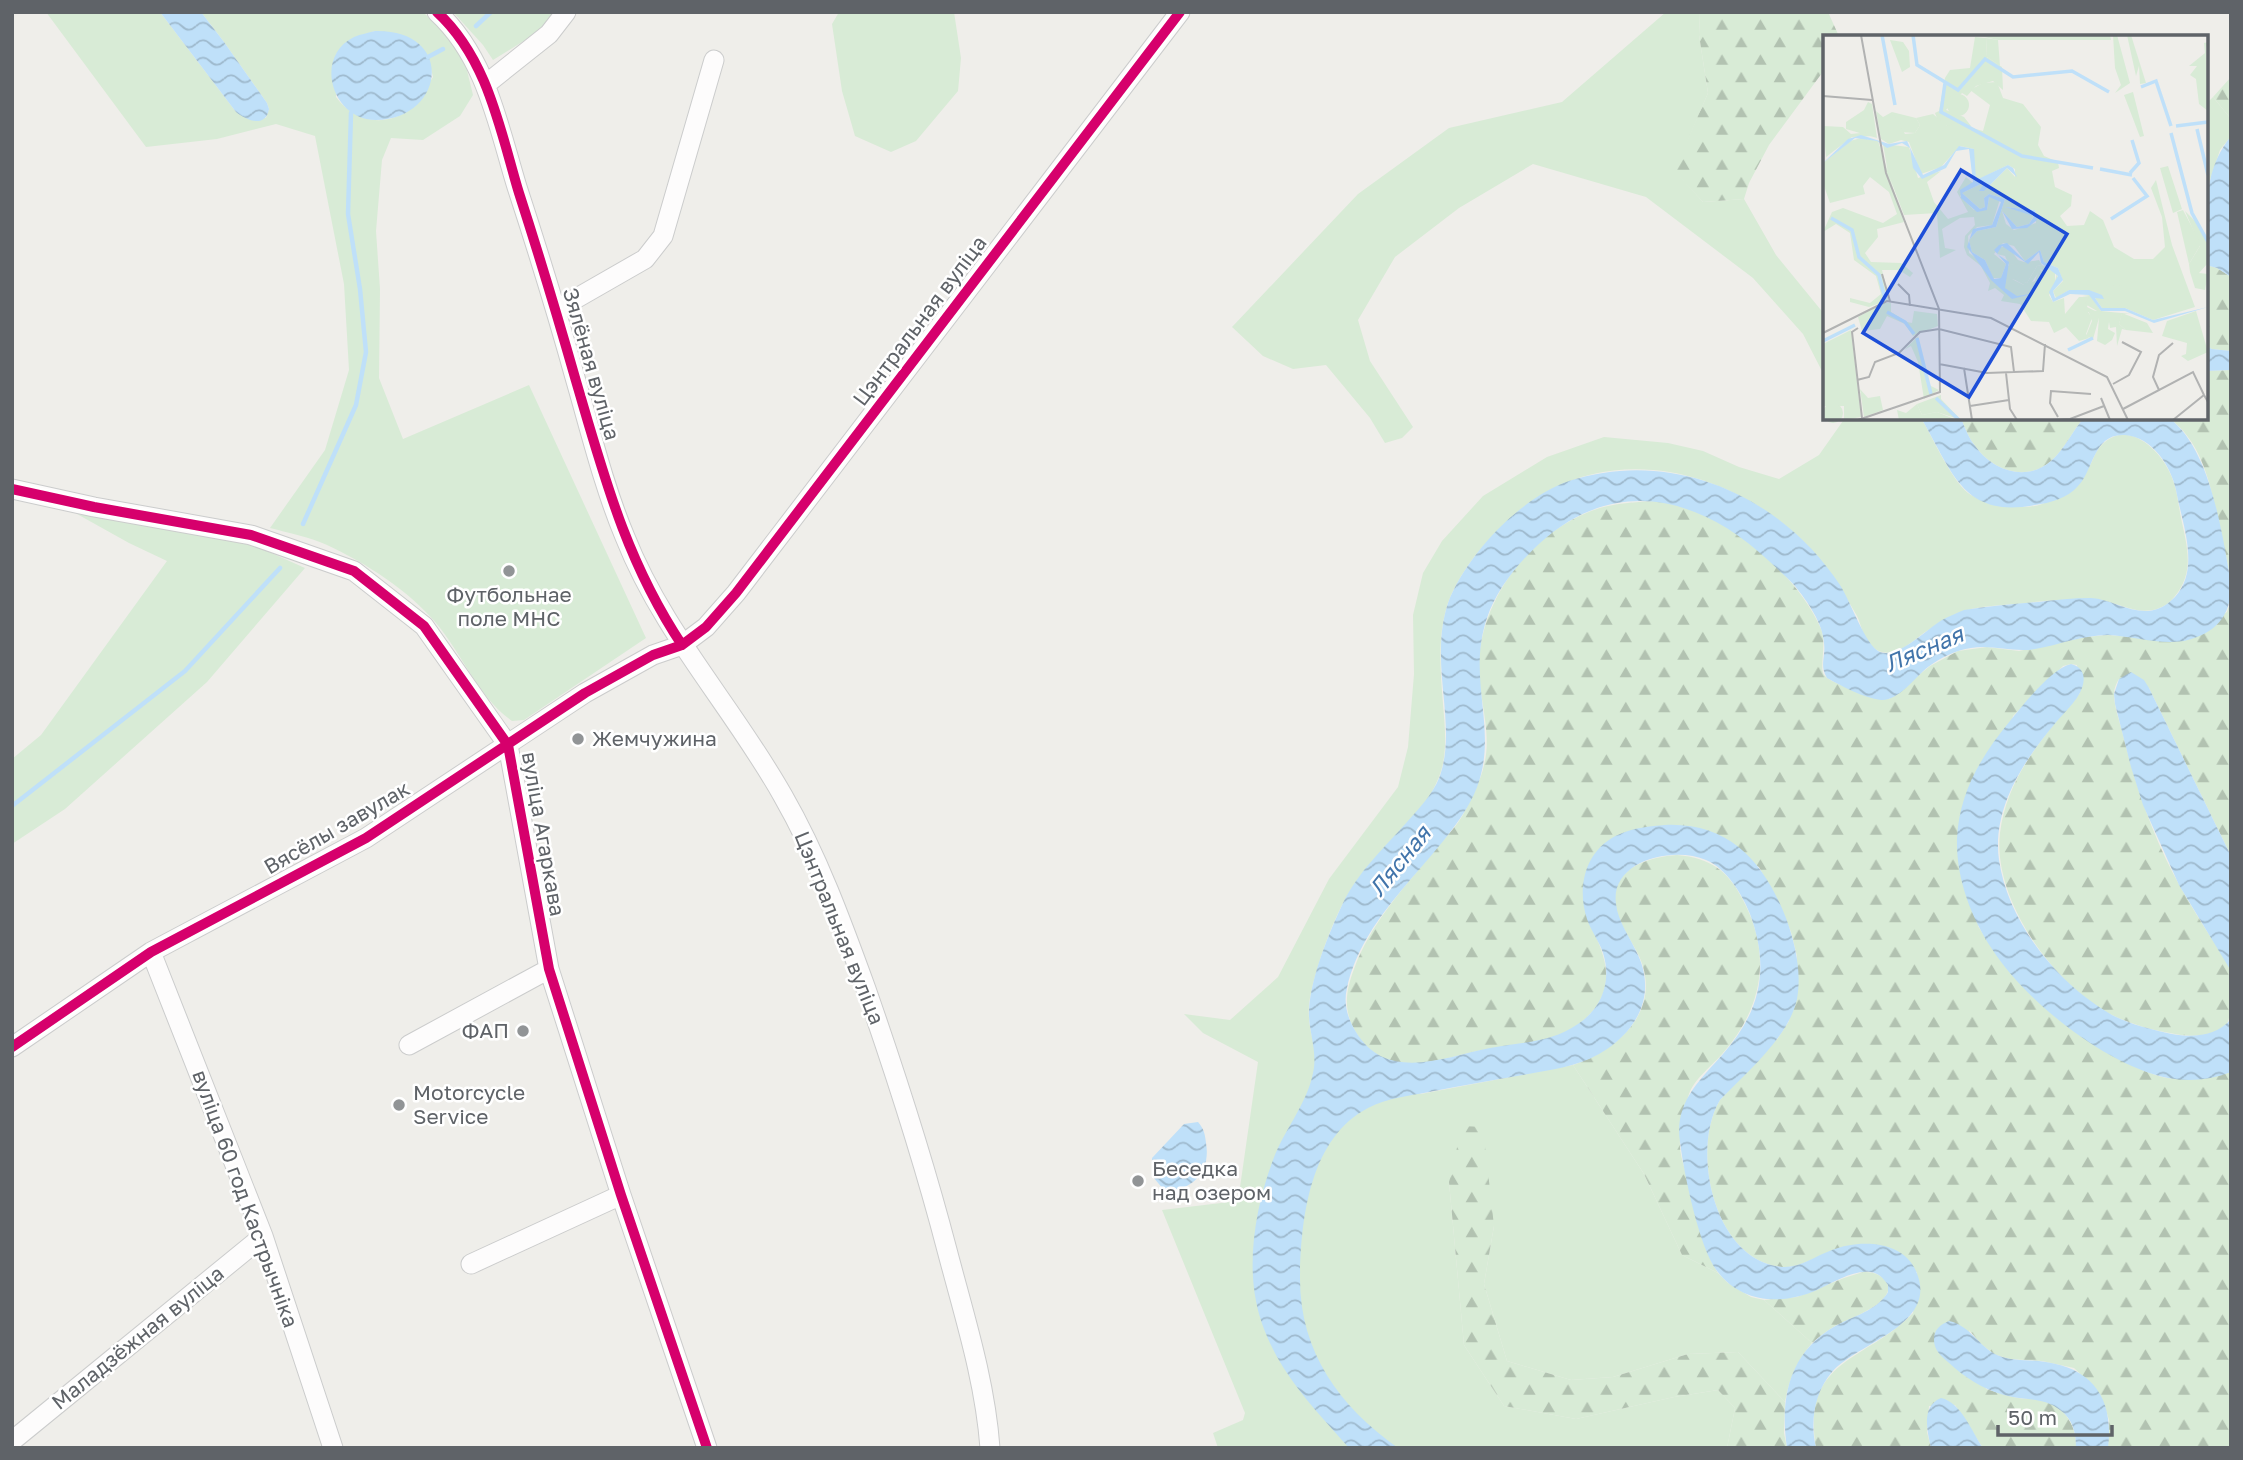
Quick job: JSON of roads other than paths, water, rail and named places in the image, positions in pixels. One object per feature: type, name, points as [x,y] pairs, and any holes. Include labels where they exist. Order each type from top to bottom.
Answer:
[{"type":"street","name":"Зялёная вуліца","points":[[437,12],[466,45],[485,85],[624,534],[650,593],[682,645]]},
{"type":"street","points":[[485,85],[549,34],[566,12]]},
{"type":"street","name":"Цэнтральная вуліца","points":[[990,1448],[988,1419],[977,1365],[927,1176],[905,1103],[843,928],[818,866],[783,795],[682,645],[706,626],[736,593],[1180,12]]},
{"type":"street","name":"Зялёная вуліца","points":[[556,310],[645,259],[663,236],[714,60]]},
{"type":"street","name":"вуліца Агаркава","points":[[12,489],[94,507],[251,535],[354,571],[424,626],[508,745],[548,969],[707,1448]]},
{"type":"street","name":"Вясёлы завулак","points":[[12,1046],[151,952],[366,838],[585,693],[653,655],[682,645]]},
{"type":"street","name":"вуліца 60 год Кастрычніка","points":[[151,952],[263,1236],[333,1448]]},
{"type":"street","points":[[409,1045],[548,969]]},
{"type":"street","points":[[471,1265],[621,1195]]},
{"type":"street","name":"Маладзёжная вуліца","points":[[12,1441],[263,1236]]},
{"type":"water","points":[[160,12],[201,12],[267,103],[269,109],[264,119],[250,120],[236,112]]},
{"type":"water","points":[[375,31],[401,34],[419,44],[429,58],[432,74],[427,91],[416,105],[399,116],[376,120],[361,117],[348,110],[333,86],[331,72],[334,58],[341,46],[354,37]]},
{"type":"water","points":[[2231,136],[2231,277],[2208,266],[2208,192],[2214,165]]},
{"type":"water","points":[[2208,347],[2231,351],[2231,370],[2208,371]]},
{"type":"water","name":"Лясная","points":[[1922,420],[1962,420],[1971,440],[1983,455],[2001,468],[2021,472],[2032,471],[2051,461],[2083,420],[2171,420],[2195,450],[2205,471],[2219,517],[2231,583],[2230,601],[2224,616],[2206,633],[2176,642],[2108,635],[2027,650],[1987,647],[1965,649],[1928,667],[1894,697],[1874,699],[1827,678],[1823,669],[1823,635],[1814,613],[1792,583],[1742,539],[1715,521],[1686,509],[1657,502],[1627,502],[1598,508],[1569,522],[1540,543],[1516,568],[1496,597],[1487,618],[1481,644],[1485,740],[1477,788],[1448,835],[1397,896],[1367,939],[1355,963],[1346,1000],[1351,1022],[1369,1048],[1400,1062],[1436,1060],[1557,1035],[1586,1018],[1603,993],[1606,974],[1603,953],[1587,919],[1583,894],[1587,869],[1599,849],[1608,840],[1625,832],[1659,825],[1688,826],[1708,830],[1726,838],[1755,863],[1777,898],[1795,947],[1798,989],[1792,1013],[1776,1041],[1720,1100],[1711,1121],[1707,1146],[1714,1200],[1725,1225],[1739,1245],[1759,1260],[1782,1267],[1795,1266],[1832,1250],[1855,1244],[1879,1245],[1901,1253],[1916,1271],[1920,1290],[1917,1305],[1907,1319],[1844,1361],[1826,1380],[1815,1408],[1813,1428],[1816,1448],[1787,1448],[1787,1391],[1800,1359],[1825,1332],[1868,1310],[1884,1298],[1888,1285],[1878,1275],[1863,1272],[1804,1295],[1764,1298],[1738,1290],[1727,1282],[1710,1260],[1693,1210],[1679,1128],[1690,1094],[1736,1038],[1754,1005],[1760,953],[1743,898],[1721,869],[1693,856],[1662,856],[1633,867],[1623,877],[1617,889],[1617,911],[1638,955],[1645,985],[1644,999],[1633,1024],[1612,1045],[1599,1054],[1572,1065],[1406,1096],[1368,1108],[1348,1121],[1321,1159],[1307,1205],[1301,1253],[1302,1303],[1307,1329],[1315,1352],[1341,1395],[1377,1432],[1398,1448],[1349,1448],[1298,1389],[1266,1335],[1253,1284],[1255,1229],[1262,1193],[1273,1160],[1306,1095],[1313,1073],[1310,997],[1332,928],[1356,881],[1423,804],[1440,777],[1446,740],[1441,665],[1442,632],[1446,609],[1456,585],[1497,530],[1532,500],[1569,481],[1608,472],[1647,470],[1685,475],[1721,487],[1756,504],[1787,526],[1816,554],[1840,585],[1869,642],[1880,652],[1887,653],[1904,647],[1942,620],[1964,610],[2091,598],[2133,610],[2148,611],[2169,602],[2183,585],[2187,573],[2187,545],[2176,490],[2165,463],[2144,441],[2125,435],[2106,440],[2078,486],[2058,499],[2035,505],[1991,505],[1975,497],[1951,472]]},
{"type":"water","points":[[2071,664],[2078,667],[2082,673],[2082,688],[2020,771],[2000,823],[1999,860],[2013,906],[2024,929],[2055,969],[2073,987],[2112,1015],[2149,1029],[2188,1036],[2212,1032],[2231,1019],[2231,1072],[2200,1080],[2168,1078],[2144,1071],[2094,1046],[2046,1010],[2025,989],[1992,949],[1971,910],[1959,868],[1957,839],[1962,806],[1973,776],[1990,748],[2030,697],[2046,680]]},
{"type":"water","points":[[2131,672],[2144,680],[2149,688],[2231,856],[2231,971],[2179,885],[2143,805],[2114,694],[2119,679]]},
{"type":"water","points":[[1198,1122],[1206,1143],[1203,1171],[1198,1178],[1184,1187],[1164,1190],[1153,1177],[1152,1158],[1184,1124]]},
{"type":"water","points":[[1949,1321],[1963,1327],[1997,1355],[2063,1366],[2088,1380],[2104,1402],[2108,1415],[2108,1448],[2076,1448],[2071,1422],[2053,1406],[1996,1392],[1961,1373],[1940,1355],[1934,1344],[1936,1330]]},
{"type":"water","points":[[1941,1398],[1960,1411],[1983,1448],[1931,1448],[1927,1427],[1928,1413],[1930,1407]]},
{"type":"waterway","points":[[476,26],[491,12]]},
{"type":"waterway","points":[[428,57],[443,49]]},
{"type":"waterway","points":[[303,524],[356,405],[366,352],[360,289],[348,214],[351,113]]},
{"type":"waterway","points":[[12,806],[185,671],[280,568]]},
{"type":"place","name":"Футбольнае поле МНС","points":[[509,571]]},
{"type":"place","name":"Жемчужина","points":[[578,739]]},
{"type":"place","name":"ФАП","points":[[523,1031]]},
{"type":"place","name":"Motorcycle Service","points":[[399,1105]]},
{"type":"place","name":"Беседка над озером","points":[[1138,1181]]}]
